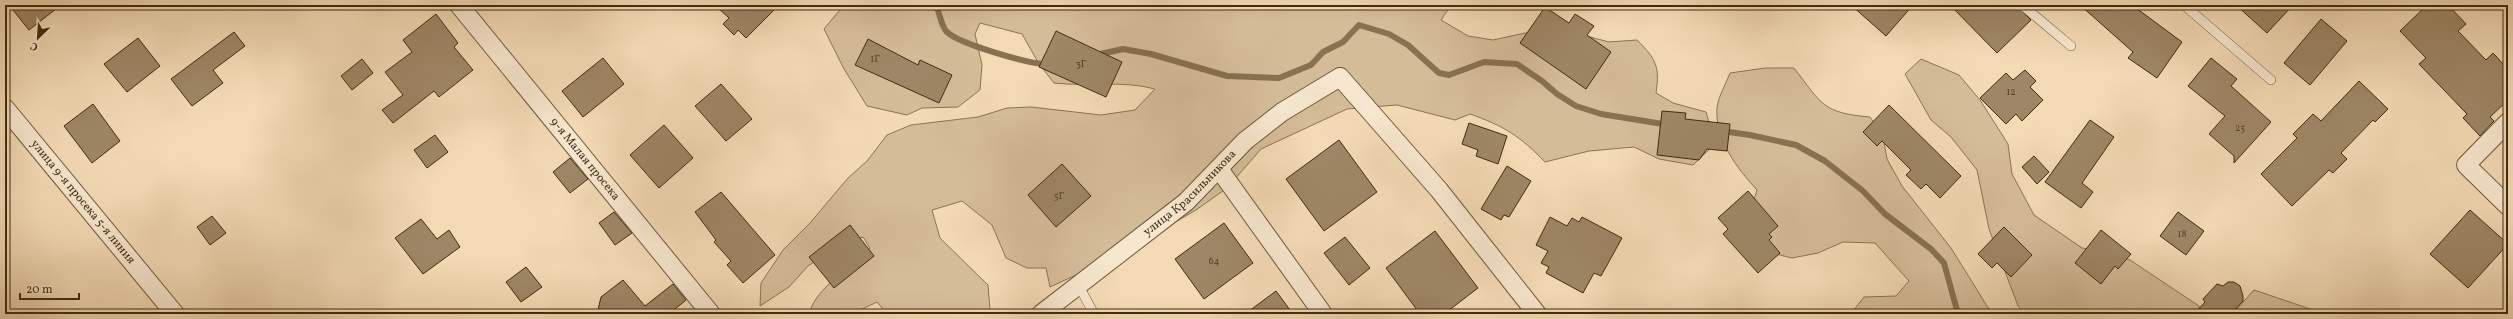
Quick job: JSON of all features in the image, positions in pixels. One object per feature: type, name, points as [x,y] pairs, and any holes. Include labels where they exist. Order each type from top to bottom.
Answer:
[{"type":"street","name":"9-я Малая просека","points":[[459,5],[711,314]]},
{"type":"street","name":"улица Красильникова","points":[[1041,314],[1186,202],[1245,141],[1282,112],[1340,77],[1439,190],[1537,314]]},
{"type":"street","name":"улица 9-я просека 5-я линия","points":[[5,108],[175,314]]},
{"type":"street","points":[[2508,122],[2466,165],[2508,206]]},
{"type":"street","points":[[1219,169],[1323,314]]},
{"type":"lane","points":[[2022,5],[2071,46]]},
{"type":"lane","points":[[2184,5],[2272,80]]},
{"type":"lane","points":[[1079,286],[1094,314]]},
{"type":"shaded area","points":[[844,5],[1451,5],[1441,20],[1468,36],[1493,40],[1553,27],[1609,42],[1637,40],[1649,52],[1657,69],[1656,93],[1673,103],[1706,112],[1715,144],[1693,165],[1659,159],[1634,147],[1589,151],[1545,162],[1528,145],[1511,133],[1493,123],[1470,114],[1455,120],[1397,105],[1347,109],[1261,149],[1227,188],[1196,210],[1119,255],[1050,287],[1046,268],[1027,268],[1006,258],[992,225],[962,201],[932,210],[940,238],[988,285],[990,309],[986,314],[887,314],[877,302],[852,314],[809,314],[819,294],[863,256],[870,248],[863,237],[841,244],[808,266],[789,287],[760,306],[761,283],[783,250],[810,223],[848,178],[867,161],[887,135],[911,125],[978,117],[1007,108],[1031,107],[1101,115],[1135,110],[1155,89],[1143,86],[1118,84],[1054,83],[1039,64],[1022,34],[980,23],[975,34],[982,65],[980,90],[958,107],[922,108],[907,115],[867,106],[844,69],[824,29]]},
{"type":"shaded area","points":[[1921,59],[1959,75],[1980,100],[2008,144],[2012,174],[2034,215],[2082,248],[2110,252],[2130,260],[2199,306],[2200,314],[2026,314],[2018,306],[1989,229],[1977,170],[1951,137],[1931,120],[1905,74]]},
{"type":"shaded area","points":[[1765,68],[1794,68],[1824,104],[1842,113],[1870,117],[1883,136],[1887,159],[1902,186],[1951,248],[1992,314],[1855,314],[1853,311],[1864,297],[1896,296],[1909,281],[1875,243],[1843,242],[1818,253],[1792,258],[1764,251],[1746,226],[1757,190],[1735,163],[1729,153],[1717,120],[1717,108],[1720,95],[1730,73]]},
{"type":"shaded area","points":[[2254,290],[2316,311],[2316,314],[2240,314],[2237,309]]},
{"type":"building","points":[[9,5],[61,5],[29,30]]},
{"type":"building","points":[[715,5],[779,5],[746,38],[738,30],[734,35],[723,24],[729,18]]},
{"type":"building","points":[[1851,5],[1913,5],[1886,36]]},
{"type":"building","points":[[1950,5],[2016,5],[2031,20],[1997,53]]},
{"type":"building","points":[[2080,5],[2132,5],[2182,42],[2157,78],[2128,58],[2133,52]]},
{"type":"building","points":[[2236,5],[2293,5],[2267,33]]},
{"type":"building","points":[[2427,5],[2448,5],[2466,24],[2458,31],[2486,60],[2493,53],[2508,69],[2508,100],[2490,117],[2494,121],[2480,136],[2463,118],[2467,114],[2419,64],[2426,58],[2400,31]]},
{"type":"building","points":[[1545,7],[1569,23],[1575,14],[1594,26],[1587,35],[1611,52],[1586,89],[1520,43]]},
{"type":"building","points":[[436,14],[458,43],[454,47],[473,70],[439,97],[434,91],[393,123],[382,110],[403,95],[385,72],[412,52],[403,40]]},
{"type":"building","points":[[2321,19],[2347,41],[2310,85],[2284,63]]},
{"type":"building","points":[[1056,31],[1122,62],[1106,97],[1039,67]]},
{"type":"building","points":[[234,32],[245,46],[213,70],[223,83],[192,106],[171,79]]},
{"type":"building","points":[[138,38],[160,66],[127,92],[104,64]]},
{"type":"building","points":[[868,39],[918,65],[920,60],[952,75],[939,103],[855,65]]},
{"type":"building","points":[[603,58],[624,84],[583,117],[562,91]]},
{"type":"building","points":[[2211,58],[2237,79],[2231,86],[2271,122],[2234,163],[2234,156],[2209,134],[2225,116],[2188,86]]},
{"type":"building","points":[[362,59],[373,73],[352,90],[341,76]]},
{"type":"building","points":[[2025,70],[2036,81],[2030,87],[2043,100],[2022,121],[2016,114],[2006,124],[1980,98],[2006,73],[2013,80]]},
{"type":"building","points":[[2359,81],[2388,109],[2375,122],[2373,120],[2341,153],[2347,159],[2333,173],[2329,170],[2292,206],[2261,174],[2297,138],[2293,134],[2313,114],[2321,121]]},
{"type":"building","points":[[721,84],[752,119],[726,141],[695,106]]},
{"type":"building","points":[[93,104],[120,141],[92,163],[64,126]]},
{"type":"building","points":[[1889,105],[1961,176],[1940,198],[1926,184],[1921,189],[1906,175],[1911,170],[1882,141],[1877,146],[1863,132]]},
{"type":"building","points":[[1662,111],[1686,113],[1685,119],[1730,124],[1727,151],[1707,149],[1699,160],[1657,155]]},
{"type":"building","points":[[2090,120],[2114,137],[2082,183],[2093,192],[2081,208],[2045,182]]},
{"type":"building","points":[[1469,123],[1507,136],[1498,164],[1476,156],[1478,150],[1462,144]]},
{"type":"building","points":[[664,125],[693,158],[659,188],[630,155]]},
{"type":"building","points":[[435,135],[448,152],[427,168],[414,150]]},
{"type":"building","points":[[1339,140],[1377,192],[1324,231],[1286,179]]},
{"type":"building","points":[[2034,156],[2049,172],[2037,184],[2022,167]]},
{"type":"building","points":[[570,158],[588,179],[570,193],[553,172]]},
{"type":"building","points":[[1062,164],[1091,196],[1056,227],[1028,195]]},
{"type":"building","points":[[1507,166],[1531,181],[1509,217],[1504,215],[1501,220],[1481,209]]},
{"type":"building","points":[[1748,191],[1778,226],[1769,234],[1772,237],[1769,240],[1780,253],[1758,273],[1723,234],[1728,229],[1718,218]]},
{"type":"building","points":[[721,192],[775,255],[743,283],[727,265],[731,261],[714,242],[716,240],[695,212]]},
{"type":"building","points":[[2470,210],[2508,244],[2468,288],[2430,254]]},
{"type":"building","points":[[614,212],[632,233],[615,245],[599,223]]},
{"type":"building","points":[[2178,212],[2204,231],[2186,255],[2160,236]]},
{"type":"building","points":[[212,216],[226,233],[210,245],[197,227]]},
{"type":"building","points":[[1550,217],[1567,226],[1572,218],[1579,222],[1582,217],[1622,238],[1601,276],[1594,273],[1583,293],[1546,273],[1549,267],[1541,263],[1548,251],[1536,245]]},
{"type":"building","points":[[421,219],[437,239],[449,230],[460,247],[423,274],[395,238]]},
{"type":"building","points":[[1224,223],[1253,263],[1204,299],[1175,259]]},
{"type":"building","points":[[850,225],[874,256],[834,288],[809,257]]},
{"type":"building","points":[[2004,227],[2032,255],[2011,277],[1997,263],[1992,268],[1978,254]]},
{"type":"building","points":[[2101,230],[2131,254],[2118,269],[2115,266],[2101,284],[2075,263]]},
{"type":"building","points":[[1435,231],[1478,288],[1444,314],[1420,314],[1386,268]]},
{"type":"building","points":[[1345,237],[1370,268],[1349,285],[1324,253]]},
{"type":"building","points":[[526,267],[542,287],[521,302],[506,282]]},
{"type":"building","points":[[623,280],[645,306],[673,284],[686,300],[669,314],[597,314],[601,297]]},
{"type":"building","points":[[2228,282],[2234,282],[2240,286],[2243,296],[2243,301],[2231,314],[2194,314],[2205,302],[2203,299],[2217,284],[2223,286]]},
{"type":"building","points":[[1276,291],[1293,314],[1245,314]]},
{"type":"waterway","points":[[936,5],[944,28],[953,36],[994,52],[1026,61],[1048,64]]},
{"type":"waterway","points":[[1096,55],[1123,49],[1151,54],[1227,76],[1279,78],[1311,65],[1323,52],[1343,42],[1359,25],[1389,34],[1408,45],[1439,73],[1449,75],[1484,62],[1517,64],[1542,81],[1557,94],[1576,106],[1601,114],[1669,125]]},
{"type":"waterway","points":[[1722,131],[1750,135],[1796,145],[1825,161],[1863,191],[1885,214],[1931,249],[1944,263],[1958,314]]}]
